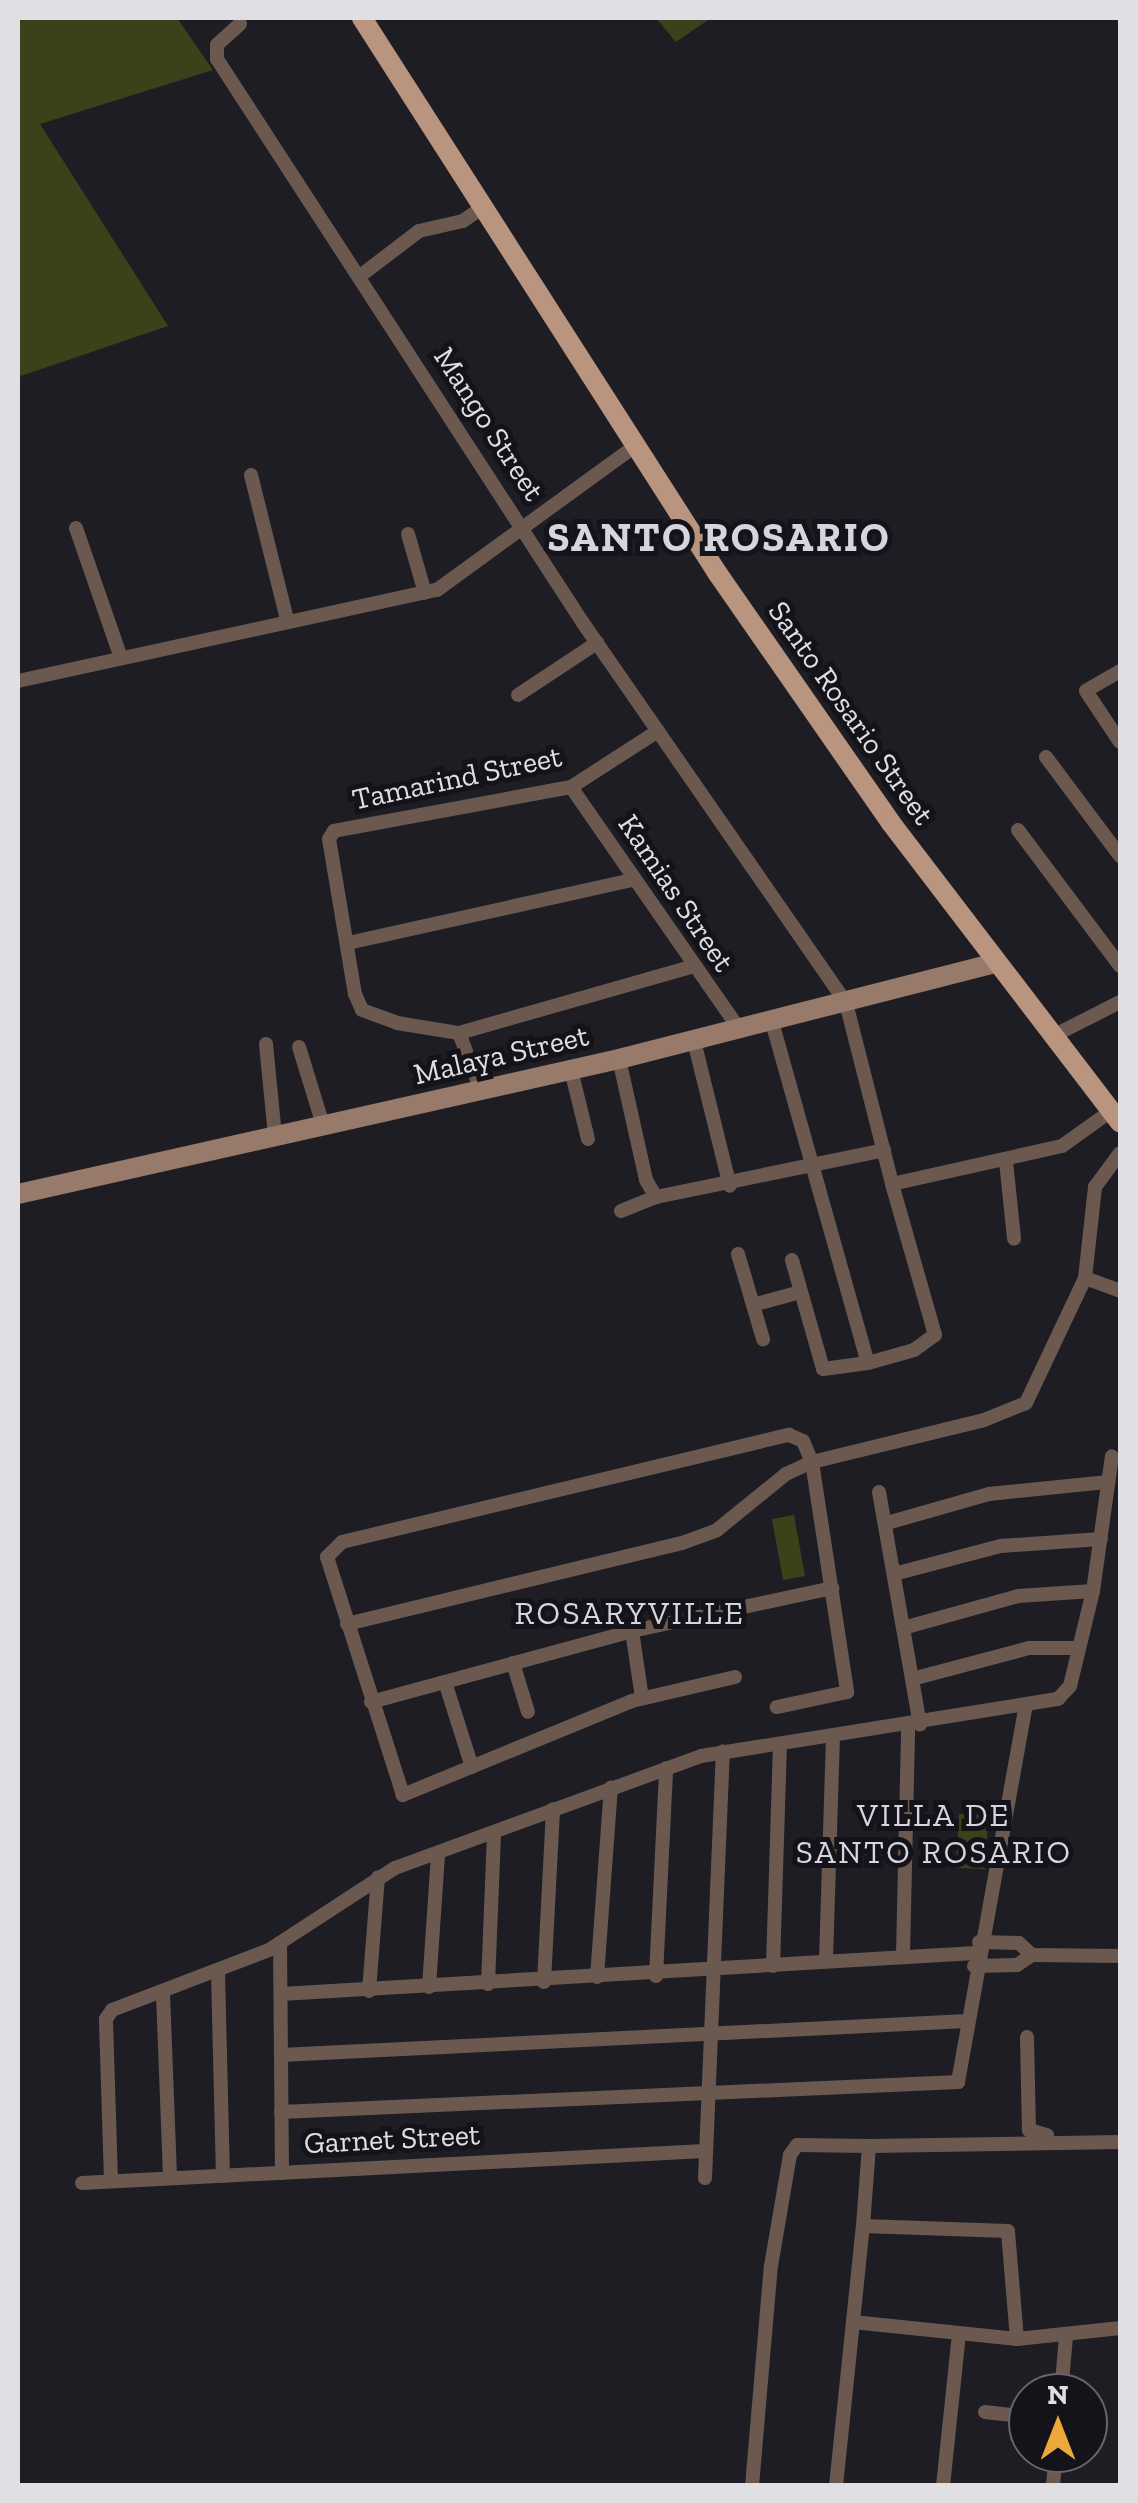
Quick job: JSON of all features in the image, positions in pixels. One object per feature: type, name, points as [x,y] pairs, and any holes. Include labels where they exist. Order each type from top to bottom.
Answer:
[{"type":"main road","name":"Santo Rosario Street","points":[[362,18],[634,447],[821,724],[995,963],[1116,1117]]},
{"type":"street","name":"Mango Street","points":[[240,24],[217,45],[217,60],[597,643],[846,1003]]},
{"type":"street","points":[[360,276],[420,232],[463,221],[483,207]]},
{"type":"street","points":[[18,681],[287,618],[425,593],[456,579],[521,523],[634,447]]},
{"type":"street","points":[[251,474],[287,618]]},
{"type":"street","points":[[76,528],[121,658]]},
{"type":"street","points":[[408,534],[425,593]]},
{"type":"street","points":[[518,695],[597,643]]},
{"type":"street","points":[[1120,671],[1086,691],[1120,742]]},
{"type":"street","name":"Tamarind Street","points":[[348,943],[332,851],[334,831],[571,787],[658,731]]},
{"type":"street","points":[[1046,756],[1120,856]]},
{"type":"street","name":"Kamias Street","points":[[571,787],[691,967],[739,1029]]},
{"type":"street","points":[[1018,830],[1120,966]]},
{"type":"street","points":[[632,880],[348,943],[362,1010],[420,1029],[459,1034],[691,967]]},
{"type":"street","name":"Malaya Street","points":[[18,1194],[618,1059],[995,963]]},
{"type":"street","points":[[1052,1036],[1120,1002]]},
{"type":"street","points":[[792,1260],[823,1369],[914,1350],[935,1335],[846,1003]]},
{"type":"street","points":[[772,1022],[808,1168],[868,1362]]},
{"type":"street","points":[[459,1034],[480,1090]]},
{"type":"street","points":[[694,1041],[730,1186]]},
{"type":"street","points":[[266,1044],[276,1136]]},
{"type":"street","points":[[299,1047],[324,1125]]},
{"type":"street","points":[[618,1059],[646,1180],[656,1197]]},
{"type":"street","points":[[571,1070],[588,1139]]},
{"type":"street","points":[[892,1184],[1006,1161],[1077,1140],[1116,1117]]},
{"type":"street","points":[[621,1211],[656,1197],[730,1186],[884,1150]]},
{"type":"street","points":[[348,1624],[682,1543],[717,1530],[786,1474],[812,1462],[984,1420],[1026,1402],[1085,1278],[1094,1187],[1120,1153]]},
{"type":"street","points":[[1006,1161],[1014,1239]]},
{"type":"street","points":[[738,1254],[763,1339]]},
{"type":"street","points":[[1085,1278],[1120,1291]]},
{"type":"street","points":[[753,1304],[800,1292]]},
{"type":"street","points":[[735,1677],[642,1698],[472,1768],[399,1793],[327,1557],[342,1542],[777,1434],[803,1441],[812,1462],[847,1692],[777,1707]]},
{"type":"street","points":[[111,2182],[108,2014],[218,1973],[280,1944],[378,1876],[666,1768],[723,1751],[1025,1709],[1066,1694],[1093,1592],[1112,1456]]},
{"type":"street","points":[[887,1523],[989,1494],[1108,1482]]},
{"type":"street","points":[[879,1492],[912,1679],[914,1725],[903,1955]]},
{"type":"street","points":[[894,1574],[1001,1546],[1102,1539]]},
{"type":"street","points":[[371,1702],[632,1630],[832,1588]]},
{"type":"street","points":[[902,1628],[1018,1596],[1093,1592]]},
{"type":"street","points":[[632,1630],[642,1698]]},
{"type":"street","points":[[912,1679],[1030,1648],[1079,1648]]},
{"type":"street","points":[[512,1663],[528,1712]]},
{"type":"street","points":[[444,1682],[472,1768]]},
{"type":"street","points":[[281,2112],[958,2082],[976,1954],[1025,1709]]},
{"type":"street","points":[[826,1960],[833,1736]]},
{"type":"street","points":[[773,1966],[780,1744]]},
{"type":"street","points":[[705,2178],[723,1751]]},
{"type":"street","points":[[656,1976],[666,1768]]},
{"type":"street","points":[[597,1977],[611,1788]]},
{"type":"street","points":[[544,1982],[553,1809]]},
{"type":"street","points":[[488,1984],[494,1834]]},
{"type":"street","points":[[429,1987],[438,1855]]},
{"type":"street","points":[[370,1990],[378,1876]]},
{"type":"street","points":[[280,1944],[282,2173]]},
{"type":"street","points":[[281,1994],[656,1976],[826,1960],[976,1954],[1020,1944],[1032,1955]]},
{"type":"street","points":[[976,1954],[1017,1965],[1032,1955],[1120,1956]]},
{"type":"street","points":[[218,1973],[223,2176]]},
{"type":"street","points":[[163,1994],[170,2178]]},
{"type":"street","points":[[281,2055],[967,2021]]},
{"type":"street","points":[[1027,2038],[1029,2130],[1056,2136],[1058,2142]]},
{"type":"street","points":[[752,2486],[771,2266],[790,2155],[797,2145],[1120,2142]]},
{"type":"street","points":[[836,2486],[869,2146]]},
{"type":"street","name":"Garnet Street","points":[[82,2183],[706,2151]]},
{"type":"street","points":[[863,2226],[1008,2231],[1017,2339]]},
{"type":"street","points":[[853,2322],[1017,2339],[1066,2337],[1120,2328]]},
{"type":"street","points":[[943,2486],[960,2334]]},
{"type":"street","points":[[1063,2373],[1066,2337]]},
{"type":"street","points":[[985,2412],[1008,2415]]},
{"type":"green space","points":[[18,18],[177,18],[213,70],[40,124],[168,326],[18,377]]},
{"type":"green space","points":[[656,18],[711,18],[676,42]]},
{"type":"green space","points":[[794,1515],[805,1576],[783,1580],[772,1519]]},
{"type":"green space","points":[[959,1814],[988,1815],[986,1869],[956,1868]]},
{"type":"district","name":"SANTO ROSARIO","points":[[719,537]]},
{"type":"district","name":"ROSARYVILLE","points":[[630,1613]]},
{"type":"district","name":"VILLA DE SANTO ROSARIO","points":[[934,1834]]}]
